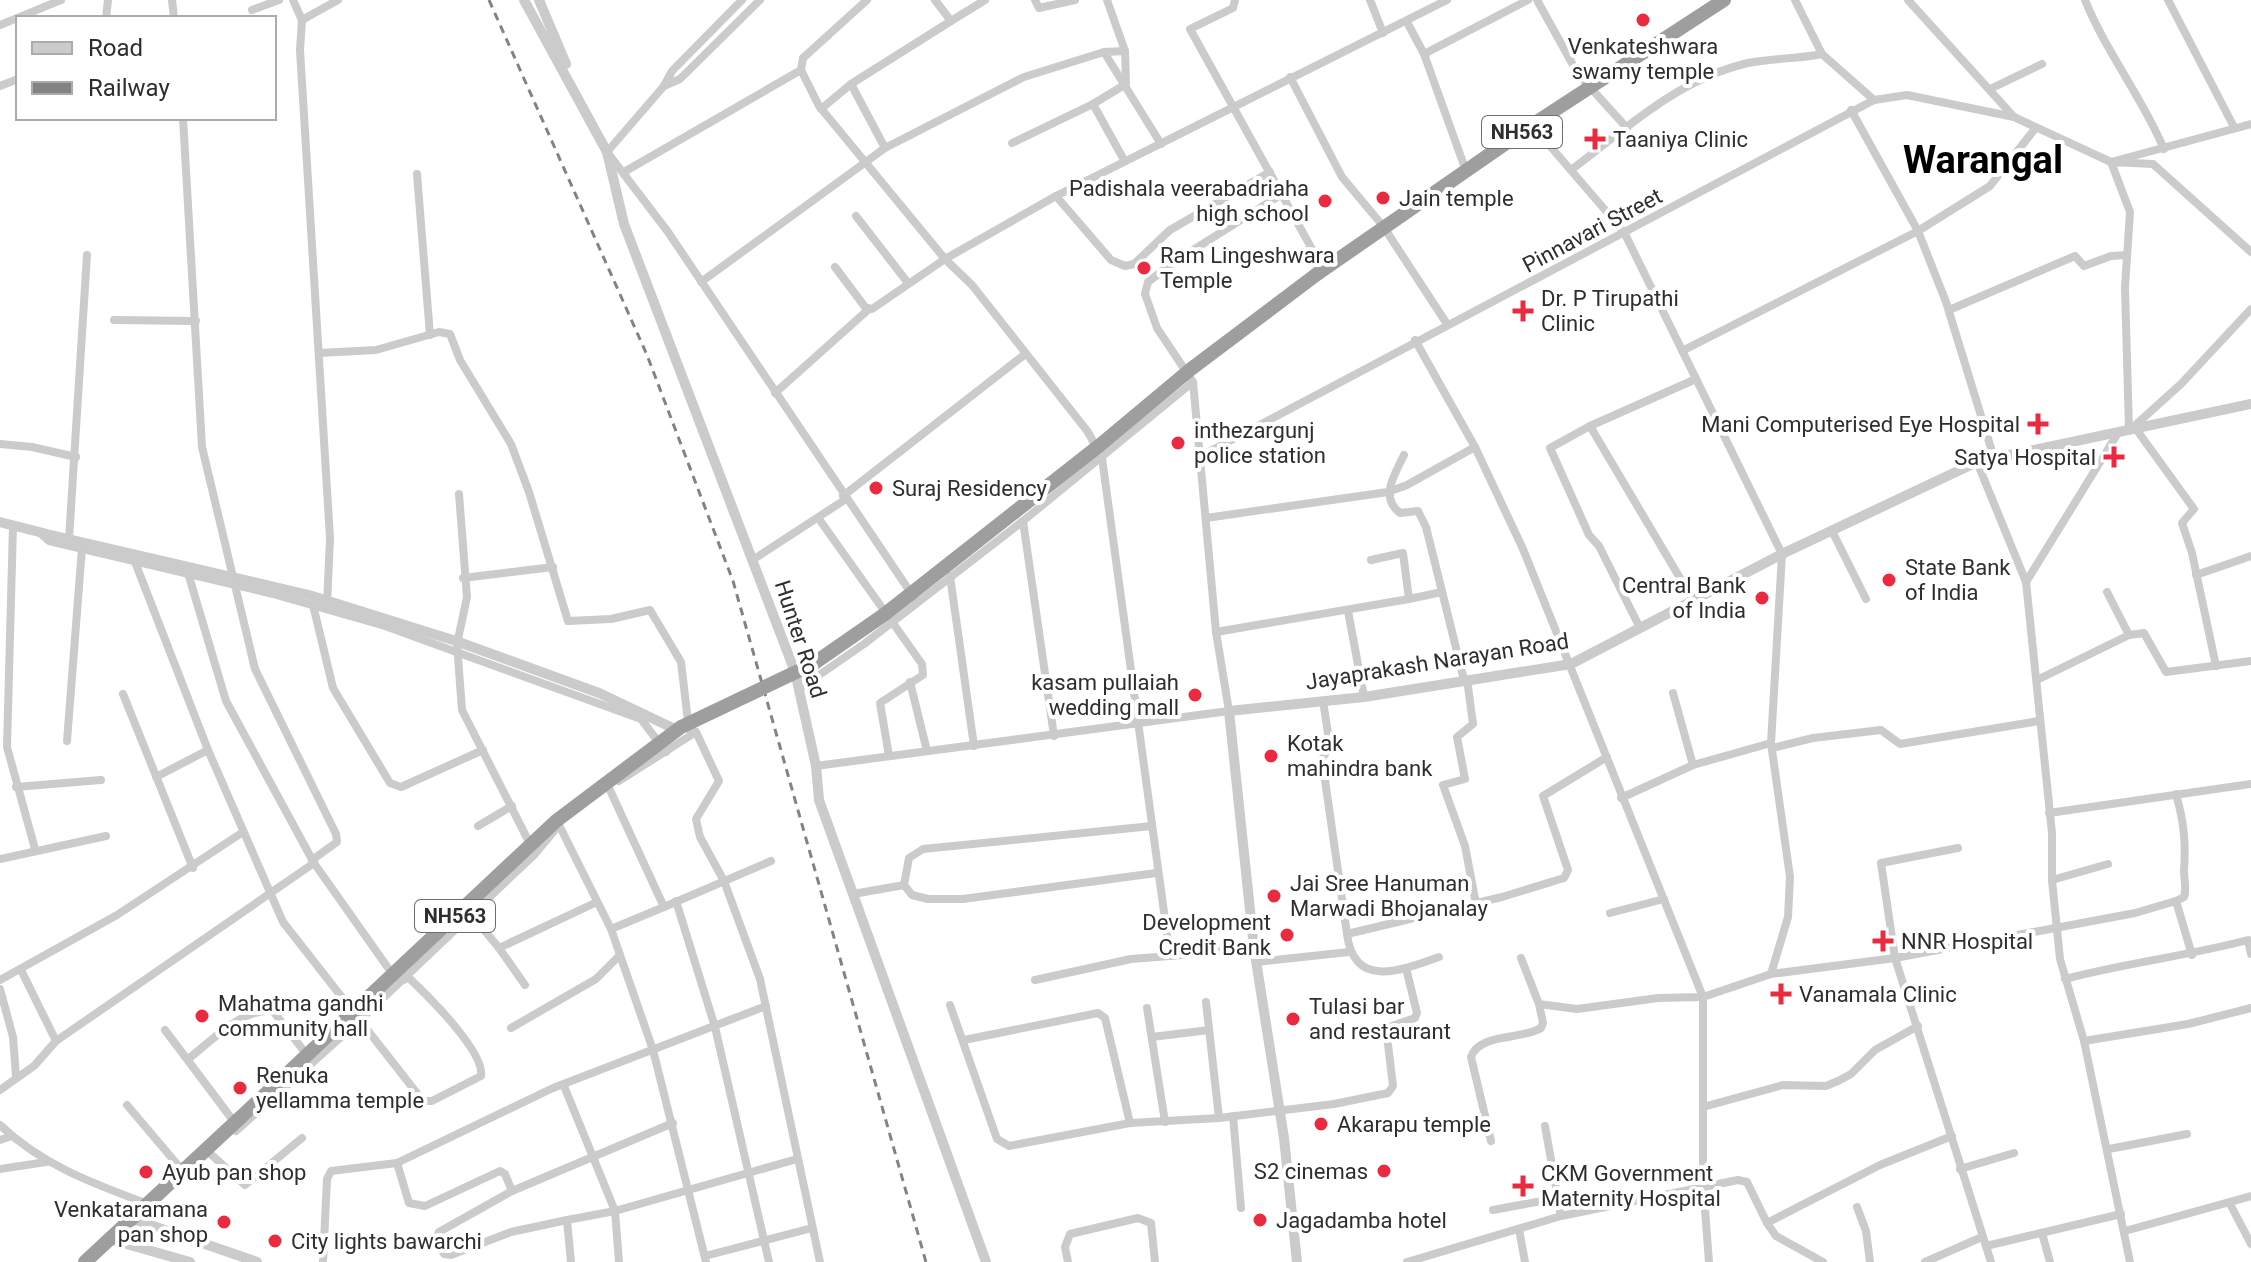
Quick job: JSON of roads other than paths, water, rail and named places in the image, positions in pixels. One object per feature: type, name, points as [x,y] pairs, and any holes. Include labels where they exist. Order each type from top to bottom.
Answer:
[{"type":"highway","name":"NH563","points":[[85,1262],[556,821],[677,730],[813,664],[885,614],[1088,455],[1191,369],[1320,271],[1532,125],[1724,0]]},
{"type":"street","points":[[22,16],[61,0]]},
{"type":"street","points":[[252,10],[279,0]]},
{"type":"street","points":[[293,0],[302,20],[300,50],[330,538],[327,609]]},
{"type":"street","points":[[302,20],[338,0]]},
{"type":"street","name":"Hunter Road","points":[[524,0],[572,82],[605,147],[624,224],[754,559],[765,602],[799,689],[816,766],[816,789],[986,1262]]},
{"type":"street","name":"Hunter Road","points":[[539,0],[572,82]]},
{"type":"street","points":[[742,0],[672,71],[664,86],[605,147],[701,282],[917,602]]},
{"type":"street","points":[[664,86],[680,79],[760,0]]},
{"type":"street","points":[[867,0],[803,58],[801,70],[821,109],[945,259],[972,285],[1024,355],[1088,432],[1102,458],[1156,873],[1170,956]]},
{"type":"street","points":[[935,0],[951,21]]},
{"type":"street","points":[[821,109],[851,84],[985,0]]},
{"type":"street","points":[[1035,0],[1039,8],[1075,0]]},
{"type":"street","points":[[1107,0],[1125,51],[1126,84]]},
{"type":"street","points":[[1235,0],[1233,8],[1190,29],[1230,106],[1282,194],[1320,271]]},
{"type":"street","points":[[1370,0],[1383,33]]},
{"type":"street","points":[[775,393],[869,309],[945,259],[1124,160],[1447,0]]},
{"type":"street","points":[[1424,54],[1528,0]]},
{"type":"street","points":[[1537,0],[1589,88],[1627,128]]},
{"type":"street","points":[[1795,0],[1822,54],[1874,100]]},
{"type":"street","points":[[1908,0],[2014,117],[2034,130],[2111,162],[2153,164],[2251,252]]},
{"type":"street","points":[[2085,0],[2093,20],[2145,106],[2164,149]]},
{"type":"street","points":[[2169,0],[2234,127]]},
{"type":"street","points":[[1407,22],[1424,54],[1466,171]]},
{"type":"street","points":[[701,282],[885,148],[1024,77],[1104,52],[1125,51]]},
{"type":"street","points":[[1104,52],[1161,144]]},
{"type":"street","points":[[1571,170],[1648,110],[1700,79],[1750,63],[1822,54]]},
{"type":"street","points":[[1990,89],[2042,64]]},
{"type":"street","points":[[624,172],[801,70]]},
{"type":"street","points":[[1290,77],[1342,177],[1383,226],[1447,324]]},
{"type":"street","points":[[851,84],[885,148]]},
{"type":"street","points":[[1012,143],[1093,104],[1126,84]]},
{"type":"street","name":"Pinnavari Street","points":[[1201,456],[1415,340],[1874,100],[1907,95],[2014,117]]},
{"type":"street","points":[[1093,104],[1124,160]]},
{"type":"street","points":[[1851,110],[1918,231],[1949,310],[1994,458]]},
{"type":"street","points":[[0,1090],[34,1066],[56,1041],[270,893],[337,842],[336,834],[255,669],[202,447],[183,120]]},
{"type":"street","points":[[2111,162],[2251,124]]},
{"type":"street","points":[[1532,125],[1624,232],[1782,554],[1771,746],[1790,877],[1788,917],[1771,974]]},
{"type":"street","points":[[1682,351],[1918,231],[1990,186],[2034,130]]},
{"type":"street","points":[[2111,162],[2130,212],[2127,255],[2128,431],[2194,509],[2182,523],[2216,666]]},
{"type":"street","points":[[1056,196],[1111,260],[1125,266],[1134,264],[1170,230],[1270,172]]},
{"type":"street","points":[[417,174],[430,335]]},
{"type":"street","points":[[1282,194],[1148,282],[1145,304],[1193,382],[1216,632],[1229,711],[1254,948],[1284,1138],[1297,1262],[1287,1262]]},
{"type":"street","points":[[856,216],[908,283]]},
{"type":"street","points":[[69,539],[87,255]]},
{"type":"street","points":[[1949,310],[2075,256],[2084,266],[2127,255]]},
{"type":"street","points":[[835,267],[869,309]]},
{"type":"street","points":[[2026,582],[2128,431],[2181,384],[2251,309]]},
{"type":"street","points":[[114,320],[196,321]]},
{"type":"street","points":[[319,353],[376,350],[430,335],[450,334],[460,360],[511,444],[553,567],[563,614],[568,621],[611,619],[650,610],[681,662],[685,718],[689,730],[696,732],[719,781],[696,819],[698,832],[724,881],[766,1006],[820,1262]]},
{"type":"street","points":[[1415,340],[1475,447],[1523,549],[1703,997],[1703,1184],[1709,1262]]},
{"type":"street","points":[[754,559],[819,519],[1024,355]]},
{"type":"street","points":[[1640,628],[1599,546],[1589,535],[1550,448],[1590,426],[1696,379]]},
{"type":"street","points":[[799,689],[1023,521],[1193,382]]},
{"type":"street","name":"Jayaprakash Narayan Road","points":[[1229,711],[1364,697],[1571,664],[1782,554],[1977,462],[2251,404]]},
{"type":"street","points":[[1590,426],[1693,600]]},
{"type":"street","points":[[0,444],[32,447],[76,457]]},
{"type":"street","points":[[1206,518],[1388,492],[1407,485],[1475,447]]},
{"type":"street","points":[[1404,455],[1388,492],[1392,507],[1400,513],[1414,511],[1420,514],[1465,680],[1473,724],[1457,737],[1465,779],[1443,785],[1465,846],[1476,904]]},
{"type":"street","points":[[1977,462],[2026,582],[2049,813],[2055,928],[2109,1149],[2130,1262]]},
{"type":"street","points":[[459,494],[463,578],[467,597],[458,628],[462,710],[535,854]]},
{"type":"street","points":[[819,519],[922,664],[923,675],[880,703],[889,756]]},
{"type":"street","points":[[1023,521],[1054,736]]},
{"type":"street","points":[[0,522],[309,595],[456,641],[599,693],[677,730]]},
{"type":"street","points":[[13,526],[5,566],[4,748],[35,849]]},
{"type":"street","points":[[1832,531],[1866,599]]},
{"type":"street","points":[[38,532],[49,541],[327,609],[458,654],[641,719],[666,752]]},
{"type":"street","points":[[67,741],[82,548]]},
{"type":"street","points":[[1371,560],[1403,553],[1409,599]]},
{"type":"street","points":[[2196,575],[2251,556]]},
{"type":"street","points":[[135,562],[208,750],[283,922],[423,1101],[432,1101],[481,1076],[482,1070],[465,1037],[409,978],[398,982]]},
{"type":"street","points":[[463,578],[553,567]]},
{"type":"street","points":[[188,573],[226,701],[313,862],[398,982]]},
{"type":"street","points":[[950,576],[974,746]]},
{"type":"street","points":[[1216,632],[1442,592]]},
{"type":"street","points":[[2107,592],[2129,635]]},
{"type":"street","points":[[313,605],[333,688],[390,783],[401,787],[483,750]]},
{"type":"street","points":[[1348,611],[1364,697]]},
{"type":"street","points":[[2037,680],[2129,635],[2144,633],[2166,672],[2251,661]]},
{"type":"street","points":[[910,682],[927,751]]},
{"type":"street","points":[[1673,693],[1693,765]]},
{"type":"street","points":[[123,694],[193,868]]},
{"type":"street","points":[[1323,701],[1330,746],[1322,759],[1323,773],[1349,952],[1357,965],[1367,970],[1406,968],[1439,957]]},
{"type":"street","points":[[816,766],[1229,711]]},
{"type":"street","points":[[1621,798],[1693,765],[1813,738],[1881,730],[1900,744],[2039,721]]},
{"type":"street","points":[[221,1135],[235,1131],[251,1118],[360,1020],[535,854],[559,825],[609,788],[696,732]]},
{"type":"street","points":[[156,777],[208,750]]},
{"type":"street","points":[[1347,934],[1476,904],[1564,878],[1568,870],[1543,796],[1607,757]]},
{"type":"street","points":[[16,787],[101,780]]},
{"type":"street","points":[[2049,813],[2251,784]]},
{"type":"street","points":[[609,788],[664,907]]},
{"type":"street","points":[[1539,1004],[1577,1009],[1658,998],[1703,997],[1771,974],[1895,958],[2135,913],[2176,901],[2184,897],[2186,890],[2187,858],[2186,836],[2176,794]]},
{"type":"street","points":[[478,826],[512,806]]},
{"type":"street","points":[[559,825],[611,929],[653,1050],[691,1192],[705,1259],[812,1228]]},
{"type":"street","points":[[1152,826],[923,849],[909,858],[904,885],[912,895],[928,899],[963,899],[1156,873]]},
{"type":"street","points":[[0,980],[193,868],[243,832]]},
{"type":"street","points":[[0,859],[106,836]]},
{"type":"street","points":[[1958,848],[1881,863],[1895,958],[1991,1262]]},
{"type":"street","points":[[611,929],[771,861]]},
{"type":"street","points":[[2052,880],[2108,864]]},
{"type":"street","points":[[853,894],[904,885]]},
{"type":"street","points":[[1610,913],[1664,899]]},
{"type":"street","points":[[676,901],[715,1027],[769,1262]]},
{"type":"street","points":[[2176,901],[2192,955]]},
{"type":"street","points":[[499,948],[597,902]]},
{"type":"street","points":[[470,913],[525,985]]},
{"type":"street","points":[[2065,979],[2108,967],[2192,955],[2250,940],[2251,954]]},
{"type":"street","points":[[1035,980],[1131,959],[1254,948]]},
{"type":"street","points":[[1256,962],[1349,952]]},
{"type":"street","points":[[511,1028],[596,979],[620,955]]},
{"type":"street","points":[[1491,1141],[1471,1057],[1473,1051],[1483,1044],[1541,1028],[1543,1023],[1539,1004],[1521,958]]},
{"type":"street","points":[[950,1005],[997,1139],[1003,1144],[1130,1123],[1219,1118],[1334,1104],[1392,1091],[1386,1028],[1415,1018],[1417,1013],[1406,968]]},
{"type":"street","points":[[21,970],[56,1041]]},
{"type":"street","points":[[0,989],[13,1037],[16,1076]]},
{"type":"street","points":[[1206,1002],[1219,1118]]},
{"type":"street","points":[[323,1262],[327,1179],[331,1171],[397,1163],[553,1088],[766,1006]]},
{"type":"street","points":[[1147,1008],[1165,1122]]},
{"type":"street","points":[[2084,1041],[2188,1024],[2251,1008]]},
{"type":"street","points":[[188,1059],[247,1014],[260,1010],[273,1011],[313,1062]]},
{"type":"street","points":[[964,1040],[1098,1013],[1105,1018],[1130,1123]]},
{"type":"street","points":[[1703,1107],[1783,1085],[1826,1086],[1851,1074],[1875,1050],[1918,1026]]},
{"type":"street","points":[[165,1030],[238,1120]]},
{"type":"street","points":[[1152,1037],[1209,1030]]},
{"type":"street","points":[[564,1086],[615,1211],[619,1262]]},
{"type":"street","points":[[127,1105],[182,1170]]},
{"type":"street","points":[[1233,1116],[1241,1208]]},
{"type":"street","points":[[673,1123],[512,1191],[439,1232],[436,1237],[444,1254],[451,1255],[511,1232],[691,1192],[797,1159]]},
{"type":"street","points":[[0,1125],[46,1162],[81,1180],[145,1203]]},
{"type":"street","points":[[1545,1126],[1561,1216]]},
{"type":"street","points":[[2109,1149],[2187,1134]]},
{"type":"street","points":[[0,1140],[12,1136]]},
{"type":"street","points":[[1767,1223],[1868,1170],[1952,1136]]},
{"type":"street","points":[[205,1149],[245,1185],[302,1138]]},
{"type":"street","points":[[1960,1169],[2014,1153]]},
{"type":"street","points":[[0,1169],[46,1162]]},
{"type":"street","points":[[397,1163],[409,1203],[416,1207],[425,1206],[500,1171],[505,1174],[512,1191]]},
{"type":"street","points":[[1407,1262],[1438,1258],[1561,1216],[1703,1184],[1747,1182],[1776,1236],[1823,1262]]},
{"type":"street","points":[[2125,1231],[2251,1196]]},
{"type":"street","points":[[1493,1210],[1558,1198]]},
{"type":"street","points":[[2230,1204],[2251,1244]]},
{"type":"street","points":[[1857,1207],[1870,1262]]},
{"type":"street","points":[[1986,1246],[2121,1214]]},
{"type":"street","points":[[130,1218],[257,1262]]},
{"type":"street","points":[[1068,1262],[1066,1239],[1070,1234],[1138,1218],[1151,1223],[1155,1262]]},
{"type":"street","points":[[567,1220],[571,1262]]},
{"type":"street","points":[[1519,1229],[1525,1262]]},
{"type":"street","points":[[2042,1233],[2050,1262]]},
{"type":"street","points":[[1925,1262],[1982,1237]]},
{"type":"street","points":[[109,1239],[190,1262]]},
{"type":"railway","points":[[489,0],[647,355],[733,581],[926,1262]]},
{"type":"place","name":"Venkateshwara swamy temple","points":[[1643,20]]},
{"type":"place","name":"Taaniya Clinic","points":[[1595,139]]},
{"type":"place","name":"Jain temple","points":[[1383,198]]},
{"type":"place","name":"Padishala veerabadriaha high school","points":[[1325,201]]},
{"type":"place","name":"Ram Lingeshwara Temple","points":[[1144,268]]},
{"type":"place","name":"Dr. P Tirupathi Clinic","points":[[1523,311]]},
{"type":"place","name":"Mani Computerised Eye Hospital","points":[[2038,424]]},
{"type":"place","name":"inthezargunj police station","points":[[1178,443]]},
{"type":"place","name":"Satya Hospital","points":[[2114,457]]},
{"type":"place","name":"Suraj Residency","points":[[876,488]]},
{"type":"place","name":"State Bank of India","points":[[1889,580]]},
{"type":"place","name":"Central Bank of India","points":[[1762,598]]},
{"type":"place","name":"kasam pullaiah wedding mall","points":[[1195,695]]},
{"type":"place","name":"Kotak mahindra bank","points":[[1271,756]]},
{"type":"place","name":"Jai Sree Hanuman Marwadi Bhojanalay","points":[[1274,896]]},
{"type":"place","name":"Development Credit Bank","points":[[1287,935]]},
{"type":"place","name":"NNR Hospital","points":[[1883,941]]},
{"type":"place","name":"Vanamala Clinic","points":[[1781,994]]},
{"type":"place","name":"Mahatma gandhi community hall","points":[[202,1016]]},
{"type":"place","name":"Tulasi bar and restaurant","points":[[1293,1019]]},
{"type":"place","name":"Renuka yellamma temple","points":[[240,1088]]},
{"type":"place","name":"Akarapu temple","points":[[1321,1124]]},
{"type":"place","name":"S2 cinemas","points":[[1384,1171]]},
{"type":"place","name":"Ayub pan shop","points":[[146,1172]]},
{"type":"place","name":"CKM Government Maternity Hospital","points":[[1523,1186]]},
{"type":"place","name":"Jagadamba hotel","points":[[1260,1220]]},
{"type":"place","name":"Venkataramana pan shop","points":[[224,1222]]},
{"type":"place","name":"City lights bawarchi","points":[[275,1241]]},
{"type":"district","name":"Warangal","points":[[1983,160]]}]
